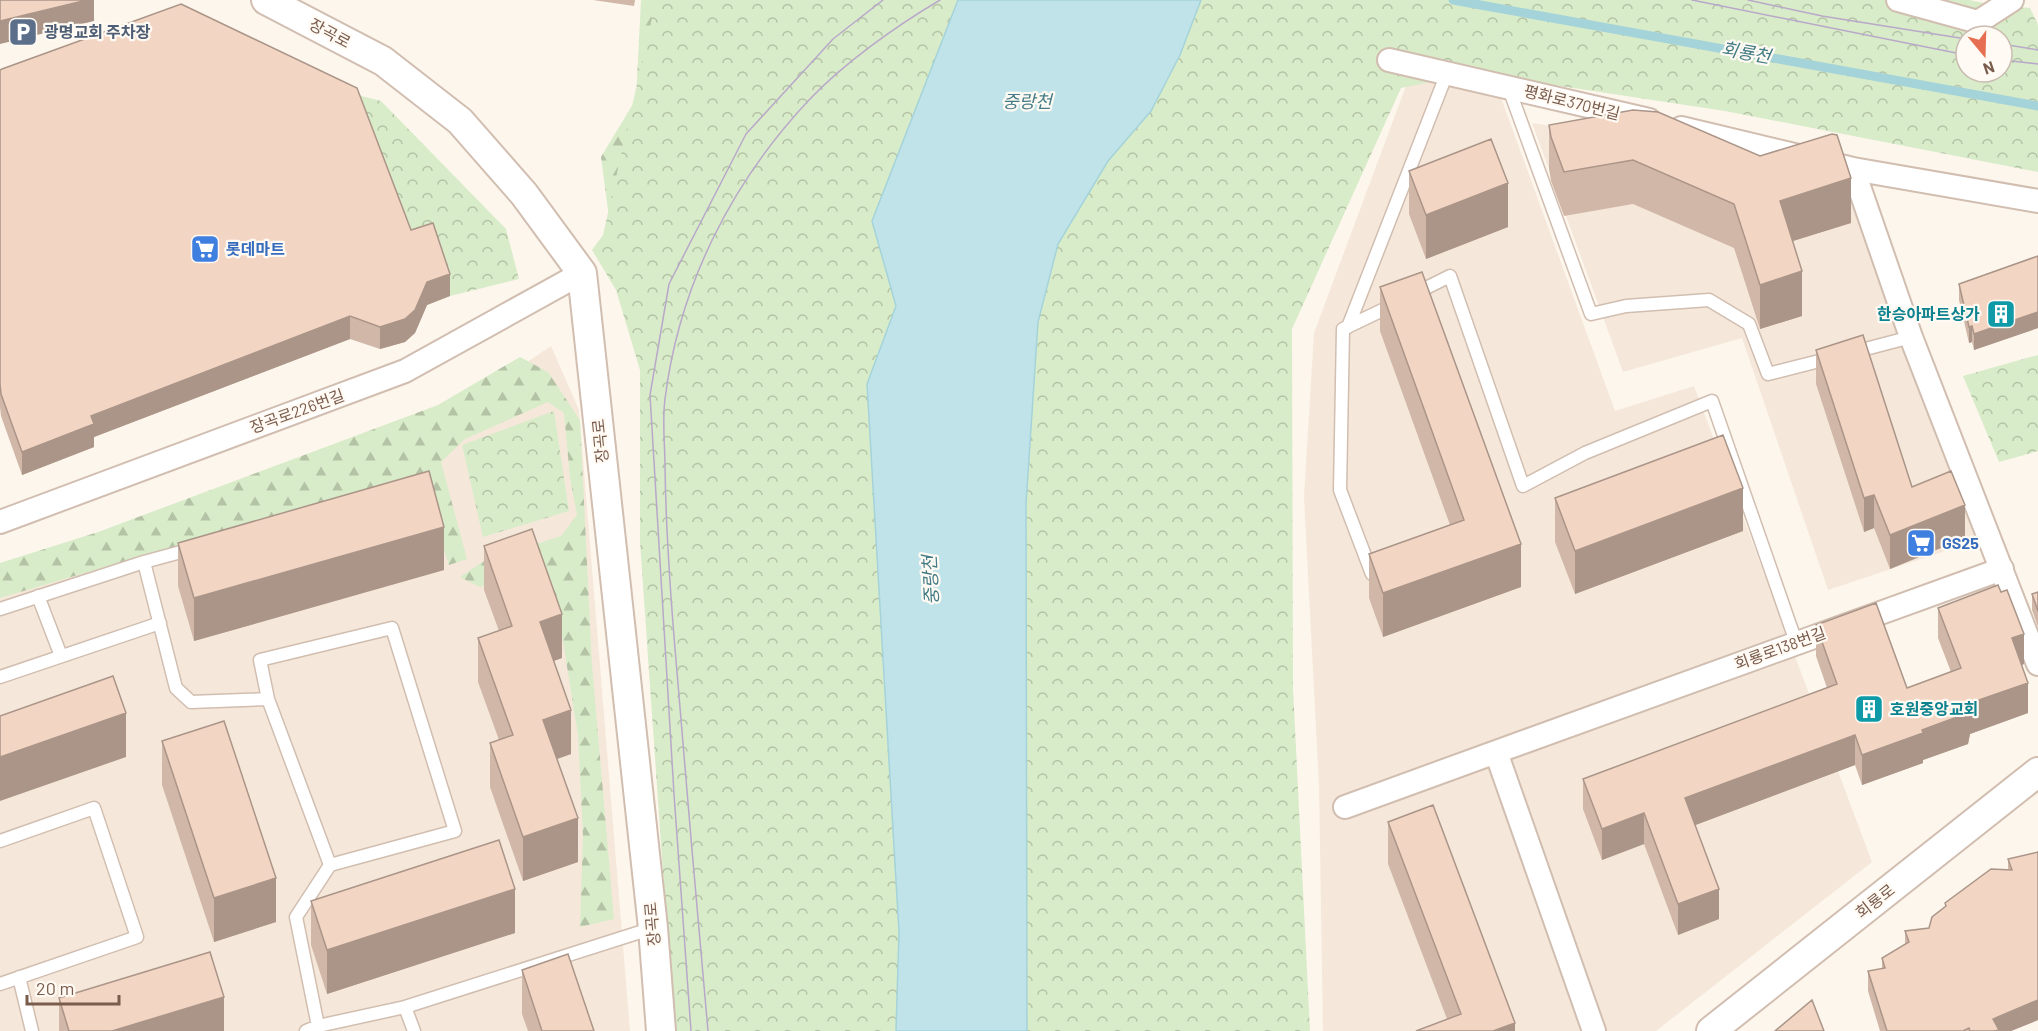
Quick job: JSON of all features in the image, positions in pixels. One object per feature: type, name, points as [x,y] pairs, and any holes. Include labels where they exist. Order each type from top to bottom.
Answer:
[{"type":"street","name":"장곡로","points":[[266,0],[383,61],[460,121],[524,194],[582,273],[661,1031]]},
{"type":"street","points":[[1898,0],[1978,22],[2012,0]]},
{"type":"street","name":"평화로370번길","points":[[1389,60],[1508,86],[1853,169],[2038,201]]},
{"type":"street","points":[[1853,169],[1911,337],[2038,664]]},
{"type":"street","name":"장곡로226번길","points":[[0,522],[405,371],[582,273]]},
{"type":"street","name":"회룡로138번길","points":[[1345,807],[2002,569]]},
{"type":"street","points":[[1496,752],[1594,1031]]},
{"type":"street","name":"회룡로","points":[[1711,1031],[2038,772]]},
{"type":"lane","points":[[1348,327],[1447,73]]},
{"type":"lane","points":[[1508,86],[1591,314],[1626,306],[1709,300],[1749,324],[1768,374],[1911,337]]},
{"type":"lane","points":[[1372,574],[1340,490],[1343,329],[1450,276],[1523,486],[1585,453],[1712,401],[1796,642]]},
{"type":"lane","points":[[0,609],[201,546]]},
{"type":"lane","points":[[144,562],[176,688],[191,702],[268,699]]},
{"type":"lane","points":[[38,596],[61,656]]},
{"type":"lane","points":[[0,677],[160,623]]},
{"type":"lane","points":[[318,1026],[296,917],[330,865],[455,831],[392,627],[260,660],[268,699],[330,865]]},
{"type":"lane","points":[[0,841],[94,808],[137,937],[0,984]]},
{"type":"lane","points":[[306,1031],[318,1026],[405,1007],[652,928]]},
{"type":"lane","points":[[19,977],[32,1031]]},
{"type":"lane","points":[[405,1007],[414,1031]]},
{"type":"shaded area","points":[[1413,67],[1495,81],[1615,411],[1694,386],[1872,862],[1656,1031],[1323,1031],[1319,786],[1304,497],[1314,333]]},
{"type":"shaded area","points":[[1532,123],[1864,175],[1987,537],[1828,590],[1742,338],[1623,372]]},
{"type":"shaded area","points":[[551,346],[579,410],[630,1031],[0,1031],[0,569],[425,430]]},
{"type":"green space","points":[[641,0],[695,0],[610,225],[601,157],[636,99]]},
{"type":"green space","points":[[656,0],[1969,0],[2030,8],[2038,25],[2038,172],[1725,111],[1475,73],[1401,88],[1292,329],[1293,688],[1310,1031],[674,1031],[640,542],[640,370],[616,290],[592,250],[603,235]]},
{"type":"green space","points":[[354,94],[381,101],[506,229],[519,279],[450,296],[433,245],[411,252]]},
{"type":"green space","points":[[2038,355],[2038,451],[1999,462],[1963,376]]},
{"type":"green space","points":[[520,357],[548,372],[580,420],[592,665],[614,919],[580,927],[583,836],[578,735],[556,598],[539,562],[480,587],[460,577],[484,561],[561,536],[577,515],[570,478],[564,413],[548,402],[465,439],[441,462],[467,559],[449,565],[419,474],[0,598],[0,563],[98,532],[438,405]]},
{"type":"green space","points":[[554,411],[569,511],[483,537],[462,445]]},
{"type":"water","name":"중랑천","points":[[958,0],[1201,0],[1180,55],[1151,111],[1108,161],[1058,244],[1038,322],[1026,504],[1027,1031],[896,1031],[899,932],[867,384],[896,306],[872,221]]},
{"type":"building","points":[[0,0],[87,0],[0,21]]},
{"type":"building","name":"롯데마트","points":[[181,4],[357,88],[411,230],[433,223],[450,274],[427,282],[415,310],[405,319],[380,327],[350,316],[91,416],[94,424],[22,452],[1,394],[0,384],[0,70]]},
{"type":"building","points":[[1633,110],[1658,112],[1760,156],[1832,134],[1837,135],[1851,178],[1780,201],[1802,271],[1760,285],[1734,204],[1633,160],[1564,172],[1549,125]]},
{"type":"building","points":[[1491,139],[1508,183],[1426,215],[1409,171]]},
{"type":"building","name":"한승아파트상가","points":[[2038,256],[2038,312],[1974,334],[1972,326],[1969,327],[1959,284]]},
{"type":"building","points":[[1422,272],[1521,544],[1383,593],[1369,554],[1464,520],[1380,287]]},
{"type":"building","points":[[1863,335],[1912,487],[1951,471],[1965,505],[1890,535],[1874,495],[1864,498],[1816,350]]},
{"type":"building","points":[[1723,435],[1743,488],[1575,551],[1555,498]]},
{"type":"building","points":[[429,471],[444,527],[194,598],[178,543]]},
{"type":"building","points":[[532,529],[562,614],[540,622],[571,710],[543,720],[578,818],[523,837],[490,743],[513,735],[478,638],[512,626],[484,546]]},
{"type":"building","points":[[1998,585],[2001,592],[2007,590],[2024,634],[2012,638],[2028,683],[1970,703],[1968,713],[1922,730],[1923,733],[1862,755],[1855,735],[1685,798],[1719,889],[1678,904],[1644,813],[1602,829],[1583,779],[1837,684],[1816,625],[1876,603],[1907,688],[1961,668],[1938,608]]},
{"type":"building","points":[[2038,592],[2038,611],[2032,594]]},
{"type":"building","points":[[113,676],[126,713],[0,757],[0,716]]},
{"type":"building","points":[[224,721],[276,878],[214,898],[162,741]]},
{"type":"building","points":[[1433,805],[1515,1023],[1493,1031],[1416,1031],[1461,1014],[1388,822]]},
{"type":"building","points":[[499,840],[515,889],[327,950],[311,901]]},
{"type":"building","points":[[2038,852],[2038,1000],[1993,1019],[1999,1030],[1970,1031],[1969,1028],[1963,1031],[1887,1031],[1868,971],[1885,968],[1882,958],[1909,942],[1905,931],[1929,928],[1932,917],[1946,906],[1945,903],[1991,869],[2012,870],[2008,859]]},
{"type":"building","points":[[210,952],[224,997],[112,1031],[69,1031],[59,998]]},
{"type":"building","points":[[568,954],[594,1031],[542,1031],[522,970]]},
{"type":"building","points":[[1812,1000],[1824,1031],[1775,1031]]},
{"type":"waterway","name":"회룡천","points":[[1453,0],[2038,106]]},
{"type":"tram line","points":[[691,1031],[650,395],[669,284],[746,134],[833,39],[883,0]]},
{"type":"tram line","points":[[708,1031],[668,544],[664,416],[672,357],[682,316],[713,238],[733,201],[781,132],[838,72],[888,33],[940,0]]},
{"type":"tram line","points":[[1692,0],[1954,53]]},
{"type":"tram line","points":[[1748,0],[1822,16],[1954,37]]},
{"type":"tram line","points":[[2014,46],[2038,50]]},
{"type":"tram line","points":[[2014,61],[2038,64]]},
{"type":"place","name":"광명교회 주차장","points":[[23,32]]},
{"type":"place","name":"롯데마트","points":[[205,249]]},
{"type":"place","name":"한승아파트상가","points":[[2001,314]]},
{"type":"place","name":"GS25","points":[[1921,543]]},
{"type":"place","name":"호원중앙교회","points":[[1869,709]]}]
